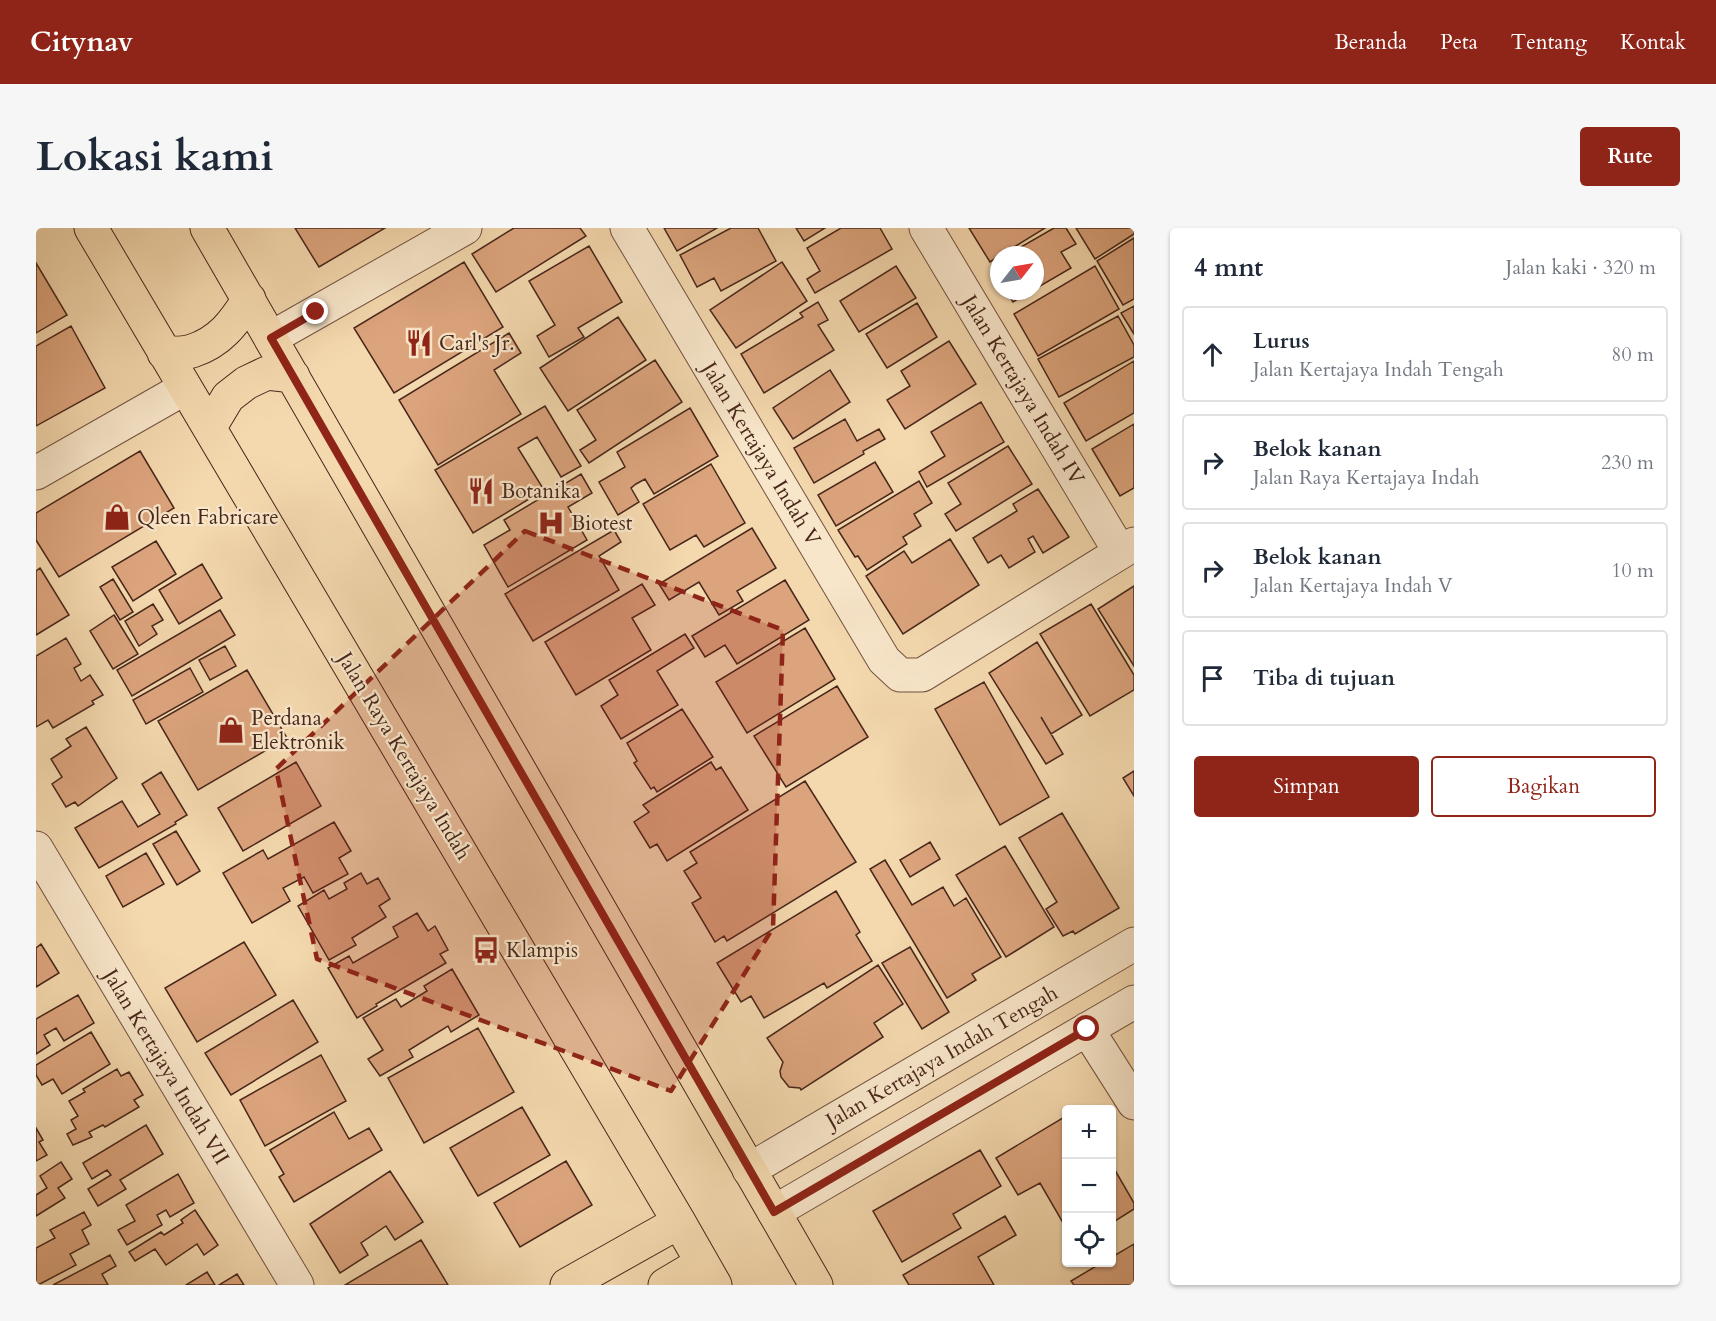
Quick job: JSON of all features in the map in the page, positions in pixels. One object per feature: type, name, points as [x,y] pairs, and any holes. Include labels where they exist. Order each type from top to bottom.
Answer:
[{"type":"main road","name":"Jalan Raya Kertajaya Indah","points":[[91,228],[708,1274]]},
{"type":"main road","points":[[207,228],[816,1285]]},
{"type":"main road","points":[[164,353],[190,352],[211,343],[232,326],[249,299]]},
{"type":"main road","points":[[210,427],[228,397],[246,383],[267,373],[293,376]]},
{"type":"main road","points":[[575,1283],[679,1222]]},
{"type":"main road","points":[[665,1285],[708,1274]]},
{"type":"street","points":[[271,338],[465,228]]},
{"type":"street","name":"Jalan Kertajaya Indah V","points":[[627,228],[884,660],[900,675],[922,675],[1127,548]]},
{"type":"street","name":"Jalan Kertajaya Indah IV","points":[[926,228],[1127,548]]},
{"type":"street","points":[[36,473],[185,388]]},
{"type":"street","name":"Jalan Kertajaya Indah VII","points":[[36,848],[297,1285]]},
{"type":"street","name":"Jalan Kertajaya Indah Tengah","points":[[749,1170],[1134,944]]},
{"type":"street","points":[[774,1212],[1134,1002]]},
{"type":"street","points":[[1087,1029],[1134,1103]]},
{"type":"highlighted area","points":[[525,531],[783,630],[773,928],[671,1091],[317,959],[276,769]]},
{"type":"building","points":[[295,228],[385,228],[319,267]]},
{"type":"building","points":[[514,228],[580,228],[586,236],[496,292],[472,254]]},
{"type":"building","points":[[664,228],[717,228],[677,251]]},
{"type":"building","points":[[731,228],[758,228],[776,261],[721,291],[714,278],[697,287],[680,255]]},
{"type":"building","points":[[796,228],[825,228],[804,241]]},
{"type":"building","points":[[841,228],[880,228],[892,249],[815,293],[807,279],[820,271],[807,248]]},
{"type":"building","points":[[969,228],[1045,228],[1016,246],[990,246],[990,262]]},
{"type":"building","points":[[1054,228],[1066,228],[1076,244],[1061,252],[1071,268],[1044,284],[1044,246],[1023,246]]},
{"type":"building","points":[[1076,228],[1134,228],[1134,234],[1095,259]]},
{"type":"building","points":[[1134,238],[1134,299],[1123,305],[1097,261]]},
{"type":"building","points":[[589,246],[622,302],[578,328],[584,337],[549,357],[537,336],[555,325],[529,281]]},
{"type":"building","points":[[464,262],[503,327],[394,393],[354,328]]},
{"type":"building","points":[[782,262],[807,301],[736,348],[710,310]]},
{"type":"building","points":[[36,263],[67,315],[36,333]]},
{"type":"building","points":[[896,266],[916,298],[859,332],[840,301]]},
{"type":"building","points":[[1095,266],[1119,309],[1038,356],[1014,314],[1038,300],[1044,300],[1044,296]]},
{"type":"building","points":[[818,302],[828,320],[818,325],[834,350],[764,393],[741,354],[803,317],[800,313]]},
{"type":"building","points":[[917,303],[937,337],[887,368],[866,334]]},
{"type":"building","points":[[1134,306],[1134,334],[1121,313]]},
{"type":"building","points":[[1118,316],[1134,345],[1134,357],[1059,397],[1038,359]]},
{"type":"building","points":[[618,317],[646,360],[568,411],[540,368]]},
{"type":"building","points":[[71,326],[105,388],[36,426],[36,346]]},
{"type":"building","points":[[509,333],[521,353],[494,370],[521,414],[438,465],[399,400]]},
{"type":"building","points":[[949,341],[976,384],[905,429],[887,400],[910,386],[901,371]]},
{"type":"building","points":[[655,360],[682,402],[589,463],[580,450],[596,440],[577,410]]},
{"type":"building","points":[[1134,361],[1134,413],[1086,441],[1064,403]]},
{"type":"building","points":[[830,370],[850,402],[793,439],[773,408]]},
{"type":"building","points":[[981,402],[1004,442],[927,487],[919,472],[945,456],[931,432]]},
{"type":"building","points":[[545,406],[581,466],[561,477],[537,437],[518,448],[544,490],[473,533],[435,470]]},
{"type":"building","points":[[690,408],[718,456],[654,494],[645,479],[636,484],[631,488],[639,502],[618,515],[599,482],[625,467],[617,452]]},
{"type":"building","points":[[845,419],[857,441],[879,429],[885,439],[814,483],[794,448]]},
{"type":"building","points":[[1134,424],[1134,488],[1120,496],[1092,449]]},
{"type":"building","points":[[1008,446],[1032,484],[956,531],[945,514],[961,504],[948,483]]},
{"type":"building","points":[[140,451],[174,508],[59,577],[36,540],[36,513]]},
{"type":"building","points":[[875,462],[893,492],[836,526],[818,495]]},
{"type":"building","points":[[711,464],[745,523],[704,547],[696,535],[670,550],[643,504]]},
{"type":"building","points":[[581,474],[592,493],[568,507],[587,540],[508,587],[484,545],[510,530],[504,520]]},
{"type":"building","points":[[919,481],[932,503],[914,514],[921,526],[903,537],[907,544],[867,570],[858,556],[855,557],[838,530]]},
{"type":"building","points":[[1038,489],[1069,537],[1043,553],[1033,536],[1028,539],[1035,552],[1009,568],[1001,555],[988,563],[973,538],[1017,511],[1013,504]]},
{"type":"building","points":[[752,528],[776,568],[737,591],[743,601],[719,615],[699,582],[669,600],[659,584]]},
{"type":"building","points":[[614,530],[621,542],[599,556],[619,590],[533,641],[505,594]]},
{"type":"building","points":[[950,539],[979,585],[903,634],[866,576],[904,551],[912,563]]},
{"type":"building","points":[[156,541],[176,574],[133,601],[112,567]]},
{"type":"building","points":[[202,564],[222,598],[179,624],[159,590]]},
{"type":"building","points":[[40,568],[69,615],[36,635],[36,571]]},
{"type":"building","points":[[113,579],[133,612],[120,620],[100,587]]},
{"type":"building","points":[[785,580],[809,620],[737,664],[725,645],[705,657],[692,636]]},
{"type":"building","points":[[642,584],[655,605],[632,618],[651,650],[576,695],[545,642]]},
{"type":"building","points":[[1134,586],[1134,666],[1098,609]]},
{"type":"building","points":[[153,604],[163,620],[152,626],[157,634],[139,646],[125,621]]},
{"type":"building","points":[[1091,604],[1134,675],[1134,690],[1090,716],[1040,634]]},
{"type":"building","points":[[220,610],[235,635],[132,696],[117,670]]},
{"type":"building","points":[[114,615],[138,654],[113,669],[90,631]]},
{"type":"building","points":[[805,628],[835,679],[747,733],[716,682]]},
{"type":"building","points":[[685,634],[694,648],[657,671],[678,705],[621,739],[601,706],[618,695],[609,680]]},
{"type":"building","points":[[66,638],[81,664],[74,668],[81,681],[90,675],[103,695],[92,701],[94,704],[53,728],[48,720],[36,727],[36,656]]},
{"type":"building","points":[[1037,642],[1082,715],[1051,734],[1063,754],[1046,764],[989,673]]},
{"type":"building","points":[[225,646],[236,666],[210,680],[199,660]]},
{"type":"building","points":[[190,668],[203,692],[146,724],[133,700]]},
{"type":"building","points":[[247,670],[287,738],[198,790],[158,721]]},
{"type":"building","points":[[984,682],[1049,797],[1000,825],[935,709]]},
{"type":"building","points":[[837,686],[868,737],[786,787],[754,736]]},
{"type":"building","points":[[682,709],[713,757],[657,792],[654,787],[651,789],[634,763],[637,761],[627,743]]},
{"type":"building","points":[[86,727],[117,778],[78,806],[75,802],[66,807],[52,784],[62,777],[51,759],[71,746],[66,739]]},
{"type":"building","points":[[296,762],[321,806],[243,851],[218,808]]},
{"type":"building","points":[[711,762],[716,770],[721,767],[748,810],[667,861],[657,844],[650,848],[634,822],[649,812],[643,805]]},
{"type":"building","points":[[1134,771],[1134,796],[1123,778]]},
{"type":"building","points":[[161,772],[187,815],[175,822],[176,824],[99,868],[75,828],[122,801],[138,827],[160,814],[142,784]]},
{"type":"building","points":[[805,781],[856,862],[727,941],[724,936],[715,942],[692,903],[701,898],[684,871],[697,863],[690,852]]},
{"type":"building","points":[[1062,813],[1119,908],[1075,934],[1073,931],[1063,936],[1046,909],[1057,902],[1019,838]]},
{"type":"building","points":[[334,822],[351,851],[339,858],[348,874],[313,893],[304,877],[283,888],[290,901],[252,923],[223,873],[263,850],[268,859]]},
{"type":"building","points":[[176,831],[200,871],[177,885],[153,844]]},
{"type":"building","points":[[930,842],[940,859],[910,877],[900,860]]},
{"type":"building","points":[[1005,846],[1054,927],[1006,957],[956,875]]},
{"type":"building","points":[[146,853],[164,884],[123,907],[106,876]]},
{"type":"building","points":[[885,860],[912,905],[943,887],[954,906],[966,898],[1001,957],[972,974],[976,980],[947,998],[870,869]]},
{"type":"building","points":[[361,873],[367,884],[378,878],[390,899],[379,906],[386,917],[352,938],[356,945],[329,960],[298,906],[324,890],[329,899],[347,889],[344,883]]},
{"type":"building","points":[[836,891],[860,932],[856,935],[872,961],[827,988],[824,983],[764,1018],[751,996],[741,1002],[717,963]]},
{"type":"building","points":[[417,913],[428,931],[435,926],[448,950],[440,954],[446,963],[376,1004],[377,1006],[357,1018],[328,968],[349,956],[353,963],[398,937],[393,927]]},
{"type":"building","points":[[244,942],[276,995],[197,1042],[165,988]]},
{"type":"building","points":[[41,944],[59,973],[36,987],[36,948]]},
{"type":"building","points":[[910,947],[949,1012],[922,1029],[882,963]]},
{"type":"building","points":[[878,965],[903,1004],[874,1023],[883,1037],[801,1090],[789,1087],[781,1077],[783,1062],[767,1038]]},
{"type":"building","points":[[452,969],[479,1015],[451,1032],[448,1026],[409,1050],[413,1057],[380,1076],[368,1059],[383,1050],[363,1018],[396,999],[401,1007],[427,991],[424,986]]},
{"type":"building","points":[[78,995],[94,1023],[64,1041],[56,1028],[44,1035],[50,1045],[36,1054],[36,1019]]},
{"type":"building","points":[[293,1000],[318,1042],[231,1095],[205,1053]]},
{"type":"building","points":[[478,1028],[514,1092],[424,1143],[388,1078]]},
{"type":"building","points":[[91,1032],[110,1064],[62,1094],[53,1079],[42,1085],[36,1075],[36,1065]]},
{"type":"building","points":[[321,1055],[346,1101],[265,1146],[240,1100]]},
{"type":"building","points":[[117,1069],[121,1076],[129,1072],[143,1095],[134,1100],[139,1107],[105,1127],[103,1125],[89,1132],[92,1137],[73,1145],[67,1134],[76,1129],[71,1120],[78,1116],[69,1101],[85,1092],[83,1089]]},
{"type":"building","points":[[522,1107],[550,1155],[478,1196],[450,1148]]},
{"type":"building","points":[[334,1112],[349,1139],[369,1128],[382,1150],[294,1202],[279,1177],[284,1174],[270,1150]]},
{"type":"building","points":[[1062,1118],[1062,1221],[1040,1183],[1018,1195],[996,1158]]},
{"type":"building","points":[[146,1125],[163,1154],[120,1180],[126,1189],[98,1206],[88,1189],[111,1175],[107,1170],[92,1179],[83,1163]]},
{"type":"building","points":[[36,1128],[43,1140],[39,1142],[47,1155],[36,1161]]},
{"type":"building","points":[[980,1150],[1001,1186],[953,1214],[961,1228],[902,1262],[873,1211]]},
{"type":"building","points":[[566,1161],[592,1205],[520,1247],[494,1203]]},
{"type":"building","points":[[61,1162],[72,1179],[58,1188],[65,1198],[36,1216],[36,1195],[47,1188],[40,1176]]},
{"type":"building","points":[[390,1171],[423,1222],[395,1240],[386,1226],[361,1243],[368,1255],[340,1273],[310,1224]]},
{"type":"building","points":[[1116,1172],[1134,1203],[1134,1209],[1116,1220]]},
{"type":"building","points":[[178,1174],[194,1203],[170,1217],[166,1210],[157,1215],[162,1225],[127,1245],[118,1230],[135,1221],[126,1205]]},
{"type":"building","points":[[195,1210],[218,1245],[204,1255],[197,1244],[166,1265],[155,1249],[135,1261],[129,1252],[161,1232],[164,1235],[183,1223],[181,1220]]},
{"type":"building","points":[[84,1212],[91,1225],[82,1230],[89,1244],[70,1254],[76,1265],[38,1285],[36,1282],[36,1248],[55,1238],[50,1230]]},
{"type":"building","points":[[1005,1216],[1016,1235],[978,1257],[994,1285],[909,1285],[903,1275]]},
{"type":"building","points":[[421,1240],[448,1285],[345,1285]]},
{"type":"building","points":[[1134,1244],[1134,1285],[1074,1285],[1071,1281],[1095,1267],[1116,1267],[1116,1255]]},
{"type":"building","points":[[110,1255],[116,1266],[102,1274],[108,1285],[53,1285]]},
{"type":"building","points":[[207,1272],[215,1285],[186,1285]]},
{"type":"building","points":[[237,1274],[244,1285],[219,1285]]},
{"type":"place","name":"Carl's Jr.","points":[[419,343]]},
{"type":"place","name":"Botanika","points":[[481,491]]},
{"type":"place","name":"Qleen Fabricare","points":[[117,517]]},
{"type":"place","name":"Biotest","points":[[551,523]]},
{"type":"place","name":"Perdana Elektronik","points":[[231,730]]},
{"type":"place","name":"Klampis","points":[[486,950]]},
{"type":"route","points":[[316,312],[271,338],[774,1212],[1087,1029]]}]
